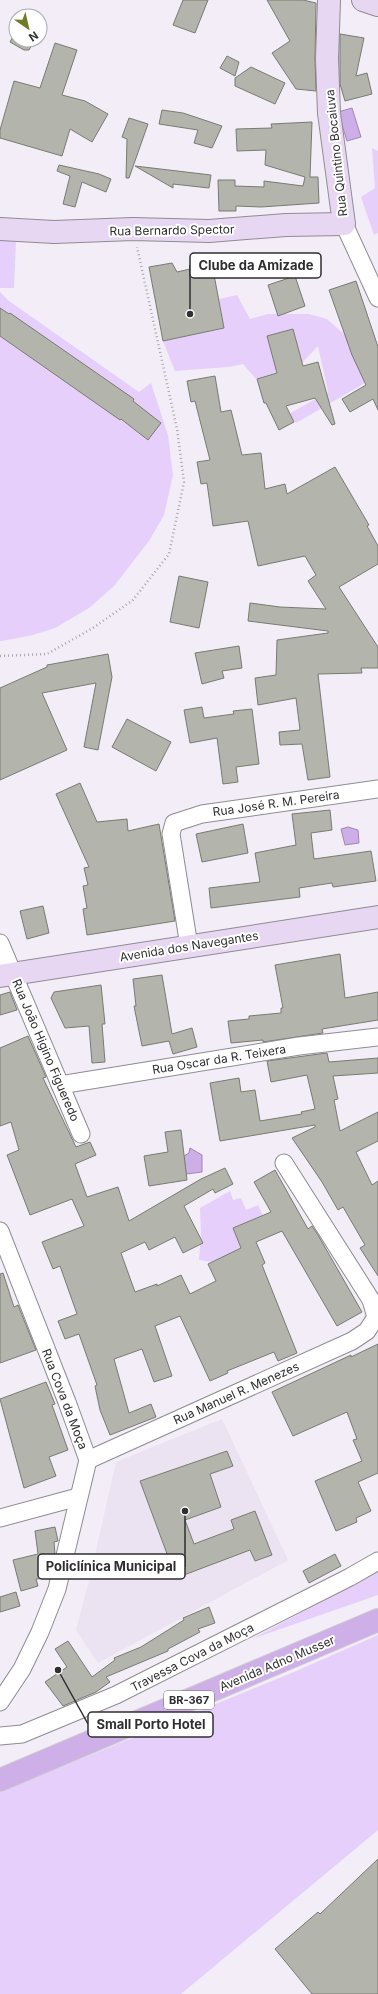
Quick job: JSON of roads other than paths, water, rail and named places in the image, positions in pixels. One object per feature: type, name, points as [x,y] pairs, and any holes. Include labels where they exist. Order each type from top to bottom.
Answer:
[{"type":"main road","name":"Avenida Adno Musser","points":[[0,1780],[378,1620]]},
{"type":"street","name":"Rua Quintino Bocaiuva","points":[[329,0],[327,59],[329,113],[344,224],[378,298]]},
{"type":"street","points":[[363,0],[378,5]]},
{"type":"street","name":"Rua Bernardo Spector","points":[[0,229],[54,232],[133,229],[209,231],[286,225],[344,224]]},
{"type":"street","name":"Rua José R. M. Pereira","points":[[189,946],[171,834],[174,823],[202,814],[378,789]]},
{"type":"street","name":"Avenida dos Navegantes","points":[[7,976],[378,917]]},
{"type":"street","name":"Rua João Higino Figueredo","points":[[0,943],[7,976],[82,1134]]},
{"type":"street","name":"Rua Oscar da R. Teixera","points":[[60,1085],[299,1046],[378,1037]]},
{"type":"street","name":"Rua Manuel R. Menezes","points":[[88,1460],[352,1341],[367,1331],[376,1317],[371,1300],[284,1163]]},
{"type":"street","name":"Rua Cova da Moça","points":[[0,1231],[67,1402],[88,1460],[57,1589],[22,1669],[0,1702]]},
{"type":"street","points":[[0,1518],[78,1497]]},
{"type":"street","name":"Travessa Cova da Moça","points":[[0,1736],[22,1734],[116,1695],[343,1581],[378,1561]]},
{"type":"place","name":"Clube da Amizade","points":[[190,314]]},
{"type":"place","name":"Policlínica Municipal","points":[[185,1511]]},
{"type":"place","name":"Small Porto Hotel","points":[[58,1670]]}]
